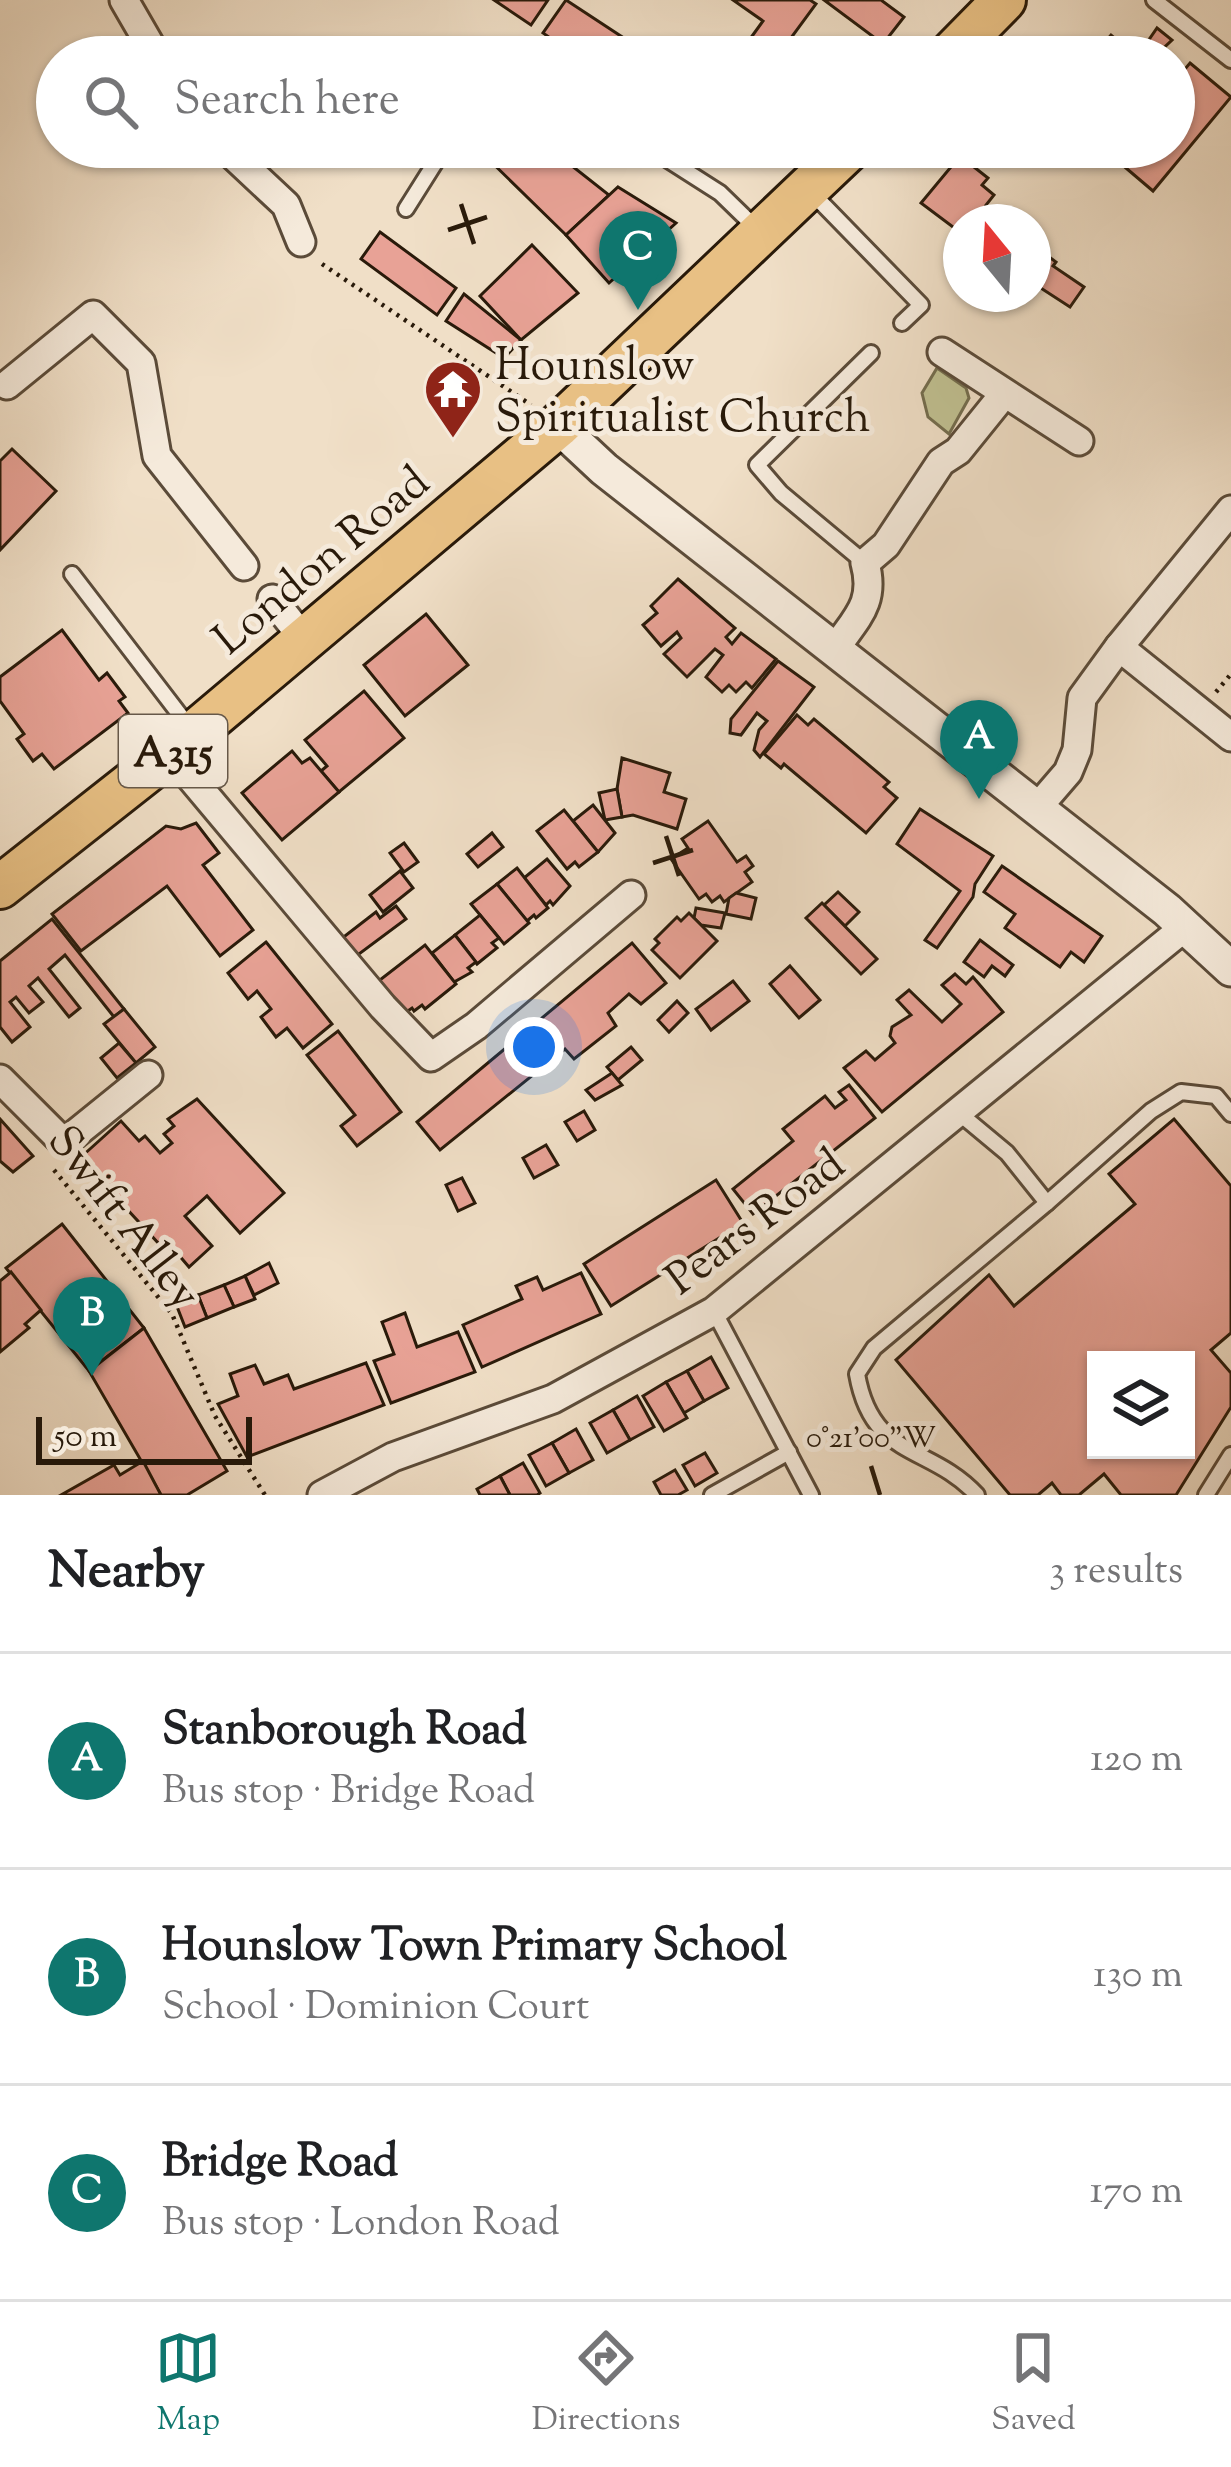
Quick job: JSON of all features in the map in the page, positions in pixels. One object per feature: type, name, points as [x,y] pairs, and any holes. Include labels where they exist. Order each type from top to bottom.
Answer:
[{"type":"main road","points":[[969,36],[1004,0]]},
{"type":"main road","name":"London Road","points":[[0,887],[182,743],[558,426],[828,168]]},
{"type":"street","points":[[124,0],[145,36]]},
{"type":"street","points":[[246,168],[286,205],[301,242]]},
{"type":"street","points":[[7,385],[93,315],[141,363],[157,456],[244,566]]},
{"type":"street","points":[[942,352],[1079,441]]},
{"type":"street","points":[[835,649],[867,602],[871,584],[865,563],[886,545],[941,462],[958,452],[1004,394]]},
{"type":"street","points":[[558,426],[604,469],[1037,808],[1231,970]]},
{"type":"street","points":[[1037,808],[1068,772],[1077,750],[1082,698],[1231,510]]},
{"type":"street","points":[[272,599],[304,639]]},
{"type":"street","points":[[1119,646],[1231,737]]},
{"type":"street","points":[[182,743],[383,1007],[431,1057],[476,1027],[631,895]]},
{"type":"street","name":"Pears Road","points":[[322,1495],[393,1457],[553,1399],[714,1311],[1185,927]]},
{"type":"street","points":[[0,1079],[64,1143],[148,1076]]},
{"type":"lane","points":[[1154,0],[1231,60]]},
{"type":"lane","points":[[406,209],[432,168]]},
{"type":"lane","points":[[681,168],[720,193],[760,232]]},
{"type":"lane","points":[[807,188],[921,305],[902,323]]},
{"type":"lane","points":[[865,563],[782,493],[757,465],[871,353]]},
{"type":"lane","points":[[72,574],[182,743]]},
{"type":"lane","points":[[977,1495],[964,1480],[901,1448],[876,1425],[861,1398],[857,1374],[874,1348],[1151,1111],[1181,1092],[1216,1096],[1231,1114]]},
{"type":"lane","points":[[959,1113],[1006,1153],[1047,1203]]},
{"type":"lane","points":[[714,1311],[811,1495]]},
{"type":"lane","points":[[712,1495],[788,1452]]},
{"type":"lane","points":[[1212,1493],[1231,1455]]},
{"type":"path","points":[[301,242],[316,260],[558,426]]},
{"type":"path","name":"Swift Alley","points":[[54,1169],[172,1314],[215,1416],[266,1495]]},
{"type":"green space","points":[[937,368],[966,388],[969,398],[949,434],[928,417],[922,393]]},
{"type":"building","points":[[494,0],[548,0],[531,25]]},
{"type":"building","points":[[566,0],[621,36],[547,36],[543,33]]},
{"type":"building","points":[[733,0],[810,0],[816,4],[792,36],[752,36],[763,21]]},
{"type":"building","points":[[824,0],[881,0],[904,17],[889,36],[872,36]]},
{"type":"building","points":[[1195,67],[1231,97],[1195,140]]},
{"type":"building","points":[[497,168],[575,168],[609,195],[566,235]]},
{"type":"building","points":[[950,168],[975,168],[988,178],[982,185],[994,195],[987,204],[943,204],[943,220],[921,203]]},
{"type":"building","points":[[1126,168],[1172,168],[1153,191]]},
{"type":"building","points":[[618,187],[676,223],[609,283],[566,235]]},
{"type":"building","points":[[380,232],[456,288],[437,315],[361,259]]},
{"type":"building","points":[[532,245],[578,293],[521,340],[480,296]]},
{"type":"building","points":[[1051,258],[1056,262],[1053,266],[1084,287],[1070,307],[1051,295]]},
{"type":"building","points":[[464,294],[521,340],[504,358],[446,321]]},
{"type":"building","points":[[12,449],[56,491],[0,550],[0,461]]},
{"type":"building","points":[[678,579],[735,628],[726,637],[732,644],[741,633],[776,659],[752,688],[746,682],[736,692],[729,685],[722,692],[706,677],[723,655],[715,649],[687,677],[664,654],[681,638],[677,632],[661,646],[643,625],[657,613],[651,606]]},
{"type":"building","points":[[426,614],[468,665],[405,716],[364,665]]},
{"type":"building","points":[[62,630],[99,680],[107,673],[125,697],[119,701],[128,713],[54,769],[42,754],[33,761],[17,739],[24,734],[0,701],[0,677]]},
{"type":"building","points":[[778,661],[814,687],[760,757],[754,750],[759,730],[767,721],[757,713],[741,735],[730,733],[731,719]]},
{"type":"building","points":[[364,691],[404,738],[339,792],[321,771],[327,766],[305,740]]},
{"type":"building","points":[[797,715],[808,725],[814,719],[889,782],[884,787],[897,798],[866,833],[784,764],[781,768],[764,754]]},
{"type":"building","points":[[292,751],[302,763],[310,758],[339,792],[282,840],[242,793]]},
{"type":"building","points":[[622,758],[670,773],[664,792],[686,799],[677,829],[633,815],[622,817],[617,789]]},
{"type":"building","points":[[617,789],[622,817],[605,820],[599,793]]},
{"type":"building","points":[[593,805],[615,833],[598,852],[573,821]]},
{"type":"building","points":[[920,809],[993,856],[975,884],[973,897],[937,948],[925,940],[960,891],[897,844]]},
{"type":"building","points":[[564,810],[598,852],[579,867],[575,862],[567,869],[537,831]]},
{"type":"building","points":[[708,821],[737,862],[746,856],[753,866],[745,872],[752,882],[724,902],[720,896],[712,902],[706,894],[699,899],[671,859],[688,848],[682,839]]},
{"type":"building","points":[[196,823],[219,853],[203,865],[253,930],[220,956],[167,886],[81,951],[52,914],[166,826],[181,829]]},
{"type":"building","points":[[492,833],[503,847],[478,867],[467,854]]},
{"type":"building","points":[[404,843],[418,862],[404,872],[390,853]]},
{"type":"building","points":[[547,859],[570,886],[553,905],[550,901],[546,905],[524,878]]},
{"type":"building","points":[[1002,866],[1102,936],[1084,962],[1071,952],[1060,967],[1005,928],[1015,914],[984,892]]},
{"type":"building","points":[[517,868],[548,908],[527,921],[497,884]]},
{"type":"building","points":[[400,871],[413,888],[383,912],[370,895]]},
{"type":"building","points":[[497,884],[529,923],[504,944],[471,904]]},
{"type":"building","points":[[838,892],[859,912],[845,926],[824,905]]},
{"type":"building","points":[[736,893],[756,898],[751,919],[726,914],[729,898]]},
{"type":"building","points":[[822,903],[877,959],[861,974],[806,918]]},
{"type":"building","points":[[396,906],[406,919],[355,957],[341,939],[376,912],[380,918]]},
{"type":"building","points":[[696,908],[725,913],[721,928],[701,925],[694,918]]},
{"type":"building","points":[[689,913],[717,941],[680,978],[652,950],[659,943],[655,939],[677,917],[681,921]]},
{"type":"building","points":[[480,915],[499,938],[492,943],[497,948],[477,964],[455,935]]},
{"type":"building","points":[[52,919],[124,1009],[114,1017],[65,955],[49,969],[80,1008],[69,1017],[38,978],[29,986],[43,1002],[29,1013],[16,997],[10,1002],[30,1027],[12,1042],[0,1027],[0,961]]},
{"type":"building","points":[[455,935],[476,962],[468,968],[472,972],[454,982],[432,953]]},
{"type":"building","points":[[980,940],[1013,965],[1005,976],[992,966],[984,977],[964,962]]},
{"type":"building","points":[[266,942],[332,1024],[303,1048],[287,1028],[276,1037],[261,1017],[271,1009],[257,991],[248,999],[228,973]]},
{"type":"building","points":[[632,943],[666,983],[641,1004],[629,994],[608,1013],[616,1026],[574,1059],[565,1049],[440,1150],[417,1122]]},
{"type":"building","points":[[425,945],[456,984],[425,1009],[422,1005],[402,1015],[376,983]]},
{"type":"building","points":[[790,966],[820,1000],[799,1018],[770,984]]},
{"type":"building","points":[[955,974],[966,984],[973,977],[1003,1012],[882,1112],[844,1068],[866,1051],[875,1060],[895,1043],[890,1036],[892,1027],[911,1015],[897,1000],[909,990],[942,1022],[961,1004],[942,985]]},
{"type":"building","points":[[733,981],[749,1001],[711,1030],[696,1009]]},
{"type":"building","points":[[677,1001],[688,1013],[669,1032],[658,1020]]},
{"type":"building","points":[[124,1009],[155,1047],[136,1063],[104,1024]]},
{"type":"building","points":[[338,1031],[401,1112],[357,1146],[341,1126],[355,1115],[307,1055]]},
{"type":"building","points":[[119,1043],[136,1063],[117,1078],[101,1058]]},
{"type":"building","points":[[631,1047],[642,1060],[618,1080],[607,1067]]},
{"type":"building","points":[[612,1073],[622,1085],[595,1100],[586,1090]]},
{"type":"building","points":[[849,1085],[875,1118],[753,1214],[733,1189],[793,1141],[783,1129],[825,1096],[835,1108],[846,1100],[839,1092]]},
{"type":"building","points":[[197,1099],[284,1193],[240,1233],[207,1196],[185,1216],[212,1246],[189,1267],[177,1253],[172,1258],[80,1158],[121,1121],[139,1141],[145,1136],[160,1153],[172,1143],[164,1134],[174,1126],[168,1119]]},
{"type":"building","points":[[584,1111],[595,1130],[577,1141],[565,1122]]},
{"type":"building","points":[[0,1119],[33,1156],[13,1172],[0,1161]]},
{"type":"building","points":[[1174,1119],[1231,1186],[1231,1333],[1211,1350],[1231,1373],[1231,1407],[1176,1495],[1121,1495],[1104,1474],[1079,1495],[1061,1495],[1052,1483],[1038,1495],[1010,1495],[896,1360],[989,1275],[1014,1306],[1135,1204],[1109,1174]]},
{"type":"building","points":[[546,1145],[558,1165],[534,1178],[523,1158]]},
{"type":"building","points":[[462,1178],[475,1203],[458,1211],[446,1185]]},
{"type":"building","points":[[716,1180],[743,1223],[611,1306],[584,1264]]},
{"type":"building","points":[[62,1224],[144,1328],[89,1371],[6,1268]]},
{"type":"building","points":[[269,1263],[278,1283],[254,1295],[245,1276]]},
{"type":"building","points":[[11,1272],[41,1310],[25,1324],[29,1328],[0,1352],[0,1281]]},
{"type":"building","points":[[581,1273],[601,1314],[482,1367],[463,1325],[522,1299],[516,1286],[537,1277],[543,1290]]},
{"type":"building","points":[[245,1276],[255,1299],[234,1307],[224,1285]]},
{"type":"building","points":[[224,1285],[234,1307],[207,1318],[198,1295]]},
{"type":"building","points":[[198,1295],[207,1318],[185,1327],[176,1304]]},
{"type":"building","points":[[405,1313],[417,1347],[458,1332],[475,1372],[391,1403],[374,1361],[394,1354],[382,1322]]},
{"type":"building","points":[[144,1328],[227,1471],[187,1495],[161,1495],[89,1371]]},
{"type":"building","points":[[711,1357],[728,1388],[704,1401],[687,1371]]},
{"type":"building","points":[[366,1363],[384,1405],[247,1457],[218,1404],[238,1396],[230,1374],[255,1365],[264,1384],[288,1375],[294,1389]]},
{"type":"building","points":[[687,1371],[704,1401],[684,1413],[666,1382]]},
{"type":"building","points":[[666,1382],[687,1418],[664,1431],[643,1396]]},
{"type":"building","points":[[637,1396],[654,1427],[630,1440],[613,1410]]},
{"type":"building","points":[[613,1410],[630,1440],[607,1453],[590,1423]]},
{"type":"building","points":[[576,1429],[593,1460],[569,1473],[552,1443]]},
{"type":"building","points":[[552,1443],[569,1473],[546,1486],[529,1455]]},
{"type":"building","points":[[705,1453],[717,1473],[695,1486],[683,1465]]},
{"type":"building","points":[[143,1461],[161,1495],[61,1495],[114,1465],[120,1475]]},
{"type":"building","points":[[523,1463],[537,1495],[510,1495],[500,1476]]},
{"type":"building","points":[[675,1470],[687,1490],[661,1495],[654,1482]]},
{"type":"building","points":[[500,1476],[510,1495],[480,1495],[477,1489]]},
{"type":"place","name":"Bridge Road","points":[[638,310]]},
{"type":"place","name":"Hounslow Spiritualist Church","points":[[453,440]]},
{"type":"place","name":"Stanborough Road","points":[[979,799]]},
{"type":"place","name":"Hounslow Town Primary School","points":[[92,1376]]}]
